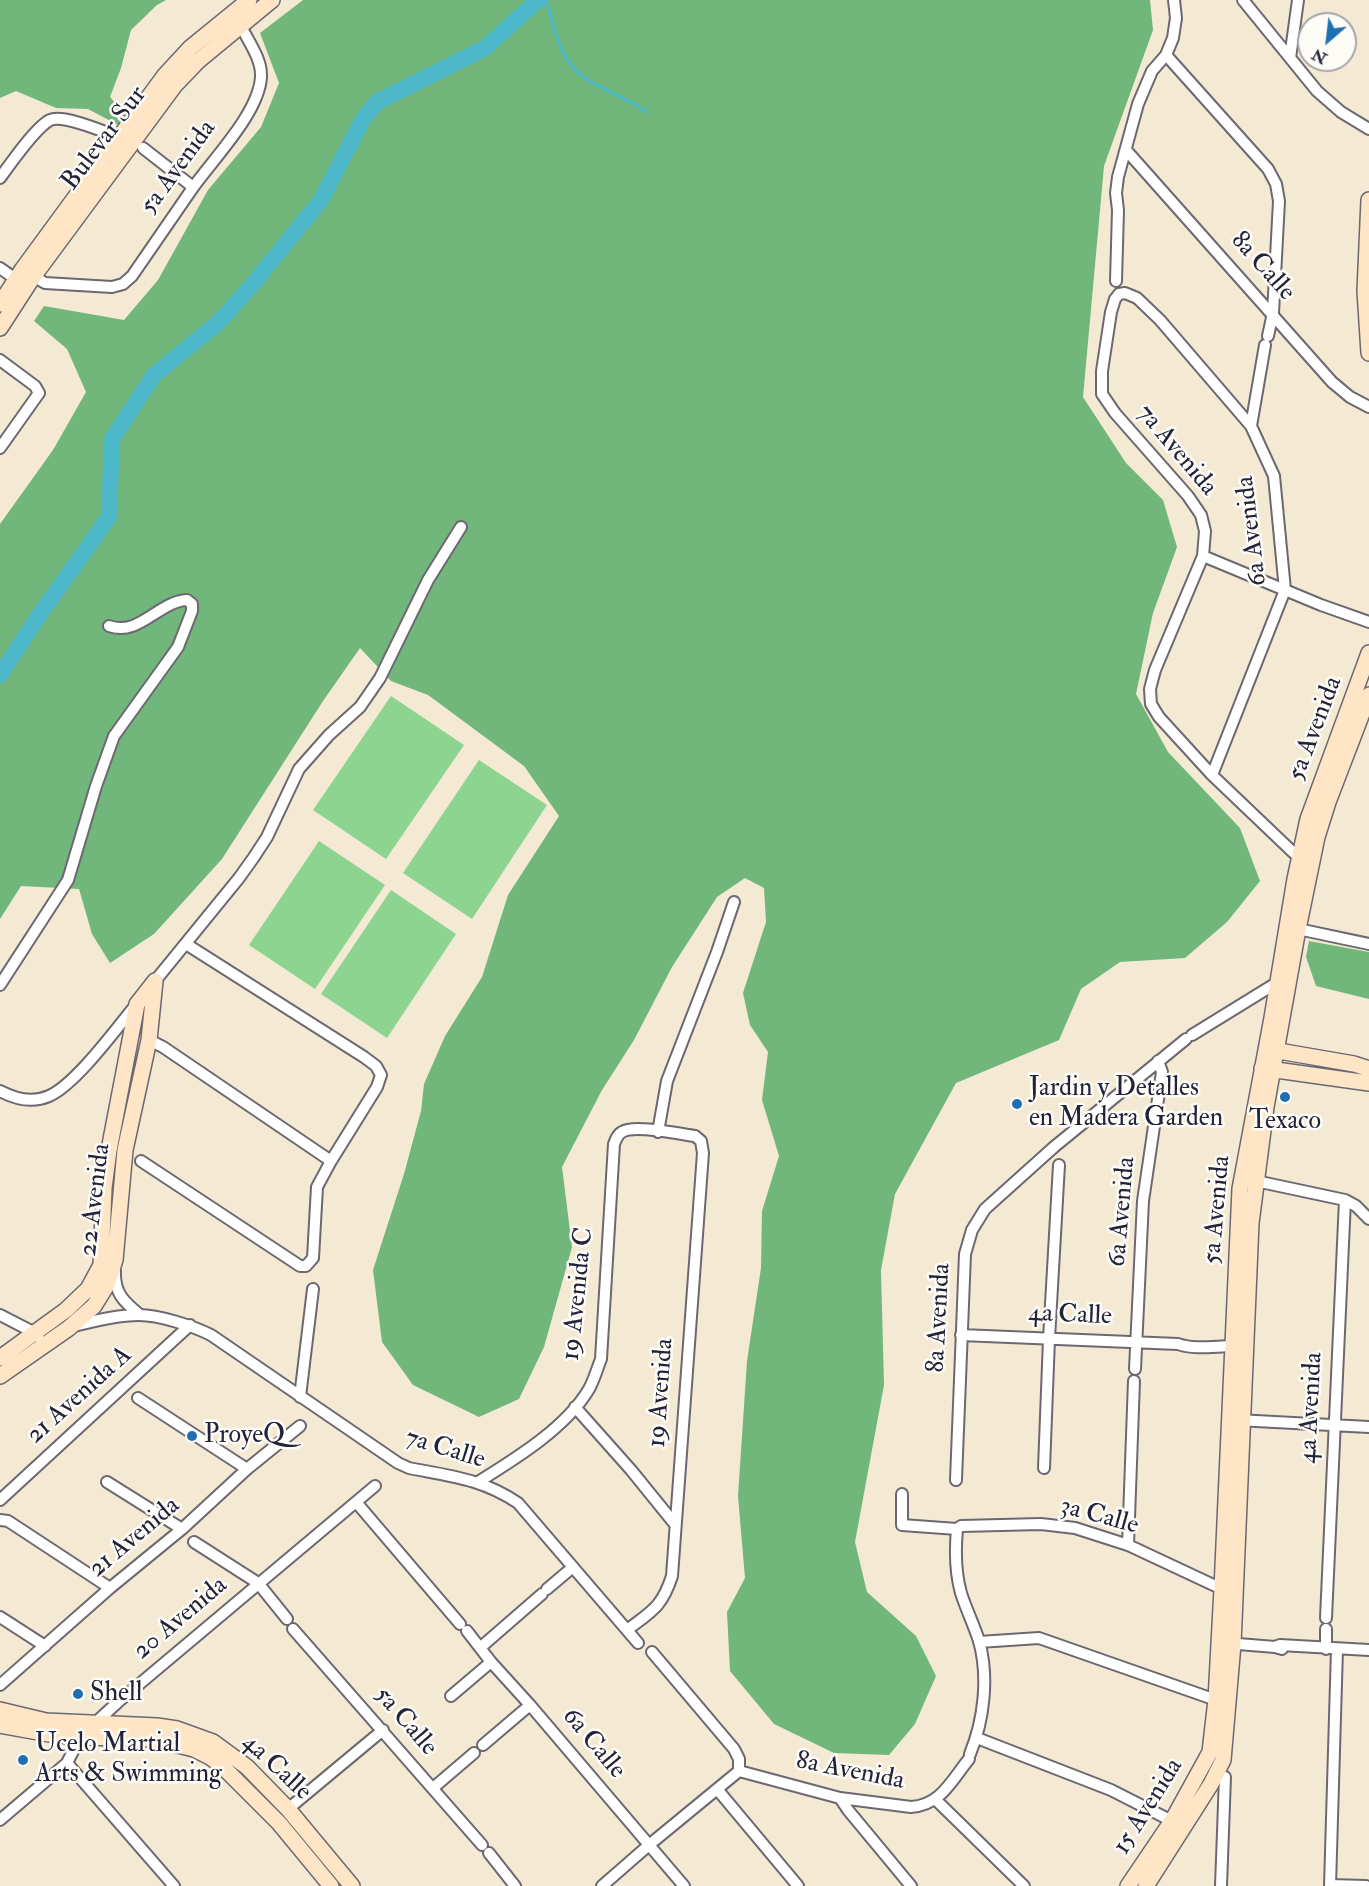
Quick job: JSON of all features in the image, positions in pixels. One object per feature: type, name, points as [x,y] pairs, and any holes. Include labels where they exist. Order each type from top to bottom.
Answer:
[{"type":"main road","name":"Bulevar Sur","points":[[0,328],[24,278],[118,137],[165,75],[190,48],[249,0]]},
{"type":"main road","name":"Bulevar Sur","points":[[0,304],[24,278],[198,60],[272,0]]},
{"type":"main road","points":[[1369,200],[1365,291],[1369,353]]},
{"type":"main road","name":"5a Avenida","points":[[1216,1756],[1226,1643],[1235,1420],[1233,1347],[1240,1190],[1317,837],[1317,813],[1369,652]]},
{"type":"main road","name":"5a Avenida","points":[[1271,1050],[1278,982],[1299,858],[1369,695]]},
{"type":"main road","points":[[137,1004],[155,981]]},
{"type":"main road","name":"22 Avenida","points":[[0,1358],[69,1328],[94,1306],[107,1285],[115,1260],[125,1150],[149,1040],[155,981]]},
{"type":"main road","name":"22 Avenida","points":[[0,1376],[40,1339],[88,1289],[100,1264],[104,1188],[109,1150],[137,1004]]},
{"type":"main road","points":[[1271,1050],[1354,1064],[1369,1069]]},
{"type":"main road","points":[[1267,1068],[1369,1083]]},
{"type":"main road","name":"5a Avenida","points":[[1216,1756],[1216,1700],[1226,1643],[1222,1589],[1251,1223],[1267,1068]]},
{"type":"main road","points":[[109,1150],[125,1150]]},
{"type":"main road","name":"4a Calle","points":[[0,1710],[46,1721],[177,1729],[213,1742],[247,1767],[288,1809],[352,1886]]},
{"type":"main road","name":"4a Calle","points":[[0,1725],[34,1732],[80,1737],[153,1739],[194,1749],[221,1765],[279,1823],[323,1883]]},
{"type":"main road","name":"15 Avenida","points":[[1128,1886],[1216,1756]]},
{"type":"main road","name":"15 Avenida","points":[[1146,1886],[1211,1784],[1216,1756]]},
{"type":"street","points":[[1116,281],[1118,177],[1138,104],[1152,71],[1166,55],[1174,36],[1176,18],[1174,0]]},
{"type":"street","points":[[1243,0],[1317,90],[1341,112],[1369,129]]},
{"type":"street","points":[[1290,58],[1298,0]]},
{"type":"street","name":"5a Avenida","points":[[24,278],[45,283],[112,287],[123,284],[132,276],[193,187],[245,118],[260,87],[259,63],[241,26]]},
{"type":"street","points":[[1166,55],[1269,169],[1276,184],[1279,201],[1273,313],[1251,426]]},
{"type":"street","points":[[0,178],[36,133],[50,120],[64,120],[118,137]]},
{"type":"street","points":[[143,148],[193,187]]},
{"type":"street","name":"8a Calle","points":[[1126,150],[1332,382],[1350,397],[1369,407]]},
{"type":"street","points":[[0,268],[24,278]]},
{"type":"street","name":"6a Avenida","points":[[1119,294],[1125,293],[1137,298],[1160,320],[1251,426],[1274,476],[1286,590],[1212,775]]},
{"type":"street","name":"7a Avenida","points":[[1119,294],[1115,298],[1111,312],[1102,371],[1102,394],[1115,413],[1188,496],[1201,514],[1205,531],[1203,556],[1155,670],[1150,689],[1151,704],[1159,717],[1212,775]]},
{"type":"street","points":[[0,360],[35,386],[39,393],[0,448]]},
{"type":"street","points":[[155,981],[239,878],[267,837],[299,769],[329,735],[360,707],[380,678],[428,580],[461,527]]},
{"type":"street","points":[[1203,556],[1369,622]]},
{"type":"street","points":[[0,985],[68,880],[96,786],[114,736],[178,647],[192,611],[192,604],[187,600],[176,601],[146,621],[121,628],[110,626]]},
{"type":"street","points":[[1212,775],[1299,858]]},
{"type":"street","points":[[658,1132],[667,1081],[734,902]]},
{"type":"street","points":[[1298,929],[1369,944]]},
{"type":"street","points":[[141,1161],[300,1266],[308,1265],[313,1258],[317,1187],[377,1087],[381,1075],[376,1066],[364,1057],[186,944]]},
{"type":"street","points":[[1158,1061],[1189,1037],[1278,982]]},
{"type":"street","points":[[0,1091],[10,1097],[30,1101],[50,1096],[70,1081],[88,1062],[137,1004]]},
{"type":"street","points":[[149,1040],[163,1047],[331,1161]]},
{"type":"street","name":"6a Avenida","points":[[1135,1369],[1143,1201],[1162,1072],[1158,1061]]},
{"type":"street","name":"8a Avenida","points":[[956,1480],[965,1254],[972,1230],[985,1209],[1054,1147],[1158,1061]]},
{"type":"street","name":"19 Avenida C","points":[[478,1482],[533,1447],[575,1407],[589,1389],[601,1359],[614,1144],[622,1132],[635,1129],[658,1132]]},
{"type":"street","name":"19 Avenida","points":[[627,1630],[656,1608],[665,1596],[672,1576],[674,1523],[703,1153],[701,1141],[695,1136],[658,1132]]},
{"type":"street","points":[[1044,1468],[1059,1165]]},
{"type":"street","points":[[1256,1181],[1346,1200],[1369,1219]]},
{"type":"street","name":"4a Avenida","points":[[1330,1886],[1332,1649],[1326,1624],[1346,1200]]},
{"type":"street","points":[[115,1260],[114,1284],[122,1300],[140,1315]]},
{"type":"street","points":[[300,1397],[313,1289]]},
{"type":"street","points":[[0,1315],[40,1339]]},
{"type":"street","name":"7a Calle","points":[[69,1328],[106,1318],[140,1315],[190,1325],[211,1335],[398,1463],[478,1482],[499,1490],[518,1503],[638,1642]]},
{"type":"street","name":"21 Avenida A","points":[[0,1500],[190,1325]]},
{"type":"street","name":"4a Calle","points":[[961,1335],[1178,1344],[1185,1341],[1197,1341],[1209,1346],[1233,1347]]},
{"type":"street","points":[[1128,1545],[1134,1381]]},
{"type":"street","points":[[138,1398],[247,1469]]},
{"type":"street","points":[[575,1407],[632,1470],[674,1523]]},
{"type":"street","points":[[1235,1420],[1369,1427]]},
{"type":"street","name":"21 Avenida","points":[[0,1684],[182,1529],[247,1469],[300,1426]]},
{"type":"street","points":[[107,1482],[182,1529]]},
{"type":"street","name":"20 Avenida","points":[[0,1820],[67,1763],[80,1737],[118,1702],[375,1486]]},
{"type":"street","name":"3a Calle","points":[[902,1494],[902,1525],[957,1529],[961,1526],[1041,1524],[1075,1528],[1128,1545],[1222,1589]]},
{"type":"street","name":"6a Calle","points":[[356,1502],[684,1886]]},
{"type":"street","points":[[0,1520],[8,1521],[110,1588]]},
{"type":"street","name":"8a Avenida","points":[[739,1771],[840,1798],[911,1807],[936,1800],[969,1757],[976,1738],[985,1680],[979,1642],[961,1593],[955,1548],[957,1529]]},
{"type":"street","points":[[194,1542],[258,1583],[287,1619]]},
{"type":"street","points":[[481,1647],[573,1567]]},
{"type":"street","points":[[0,1617],[45,1646]]},
{"type":"street","name":"5a Calle","points":[[293,1629],[383,1730],[515,1886]]},
{"type":"street","points":[[979,1642],[1039,1638],[1216,1700]]},
{"type":"street","points":[[1226,1643],[1289,1650],[1299,1647],[1369,1650]]},
{"type":"street","points":[[602,1886],[739,1771],[739,1759],[734,1749],[652,1652]]},
{"type":"street","points":[[450,1696],[491,1662]]},
{"type":"street","points":[[483,1745],[530,1705]]},
{"type":"street","points":[[288,1809],[383,1730]]},
{"type":"street","points":[[976,1738],[1111,1790],[1172,1821]]},
{"type":"street","points":[[433,1788],[474,1753]]},
{"type":"street","points":[[67,1763],[174,1886]]},
{"type":"street","points":[[1221,1886],[1225,1777]]},
{"type":"street","points":[[717,1789],[798,1886]]},
{"type":"street","points":[[840,1798],[911,1886]]},
{"type":"street","points":[[936,1800],[1024,1886]]},
{"type":"street","points":[[1330,1886],[1366,1886]]},
{"type":"green space","points":[[0,0],[166,0],[157,5],[131,30],[121,68],[110,97],[125,114],[118,125],[88,109],[56,108],[16,91],[0,98]]},
{"type":"green space","points":[[303,0],[1150,0],[1153,30],[1104,166],[1083,397],[1126,463],[1163,500],[1177,547],[1153,613],[1136,694],[1168,752],[1240,828],[1260,881],[1227,922],[1185,958],[1120,962],[1081,989],[1059,1040],[956,1083],[895,1194],[881,1270],[884,1385],[855,1542],[867,1592],[916,1636],[936,1676],[915,1724],[889,1755],[834,1753],[774,1724],[730,1671],[727,1612],[745,1578],[738,1496],[747,1361],[761,1268],[762,1211],[779,1156],[762,1100],[768,1052],[750,1025],[743,993],[766,922],[764,888],[745,878],[717,897],[672,967],[634,1040],[602,1090],[562,1167],[572,1247],[544,1347],[519,1399],[479,1417],[413,1385],[382,1342],[373,1270],[404,1174],[421,1111],[424,1084],[445,1036],[482,977],[508,895],[559,816],[524,766],[428,695],[391,681],[360,648],[323,701],[222,859],[154,934],[110,963],[92,934],[79,889],[21,886],[0,919],[0,524],[53,450],[86,392],[67,349],[34,321],[44,306],[124,320],[158,280],[208,190],[261,127],[279,83],[260,33]]},
{"type":"green space","points":[[391,696],[464,745],[386,859],[313,810]]},
{"type":"green space","points":[[479,760],[547,805],[472,919],[403,873]]},
{"type":"green space","points":[[319,841],[385,885],[315,989],[249,945]]},
{"type":"green space","points":[[391,890],[456,934],[387,1038],[321,994]]},
{"type":"green space","points":[[1309,941],[1369,952],[1369,999],[1316,986],[1306,957]]},
{"type":"waterway","points":[[0,675],[109,517],[112,439],[154,375],[219,322],[252,285],[321,200],[362,121],[377,102],[485,48],[538,0]]},
{"type":"waterway","points":[[546,0],[559,43],[569,63],[576,71],[592,83],[647,112]]},
{"type":"place","name":"Texaco","points":[[1285,1097]]},
{"type":"place","name":"Jardin y Detalles en Madera Garden","points":[[1017,1104]]},
{"type":"place","name":"ProyeQ","points":[[192,1436]]},
{"type":"place","name":"Shell","points":[[78,1694]]},
{"type":"place","name":"Ucelo Martial Arts & Swimming","points":[[23,1760]]}]
